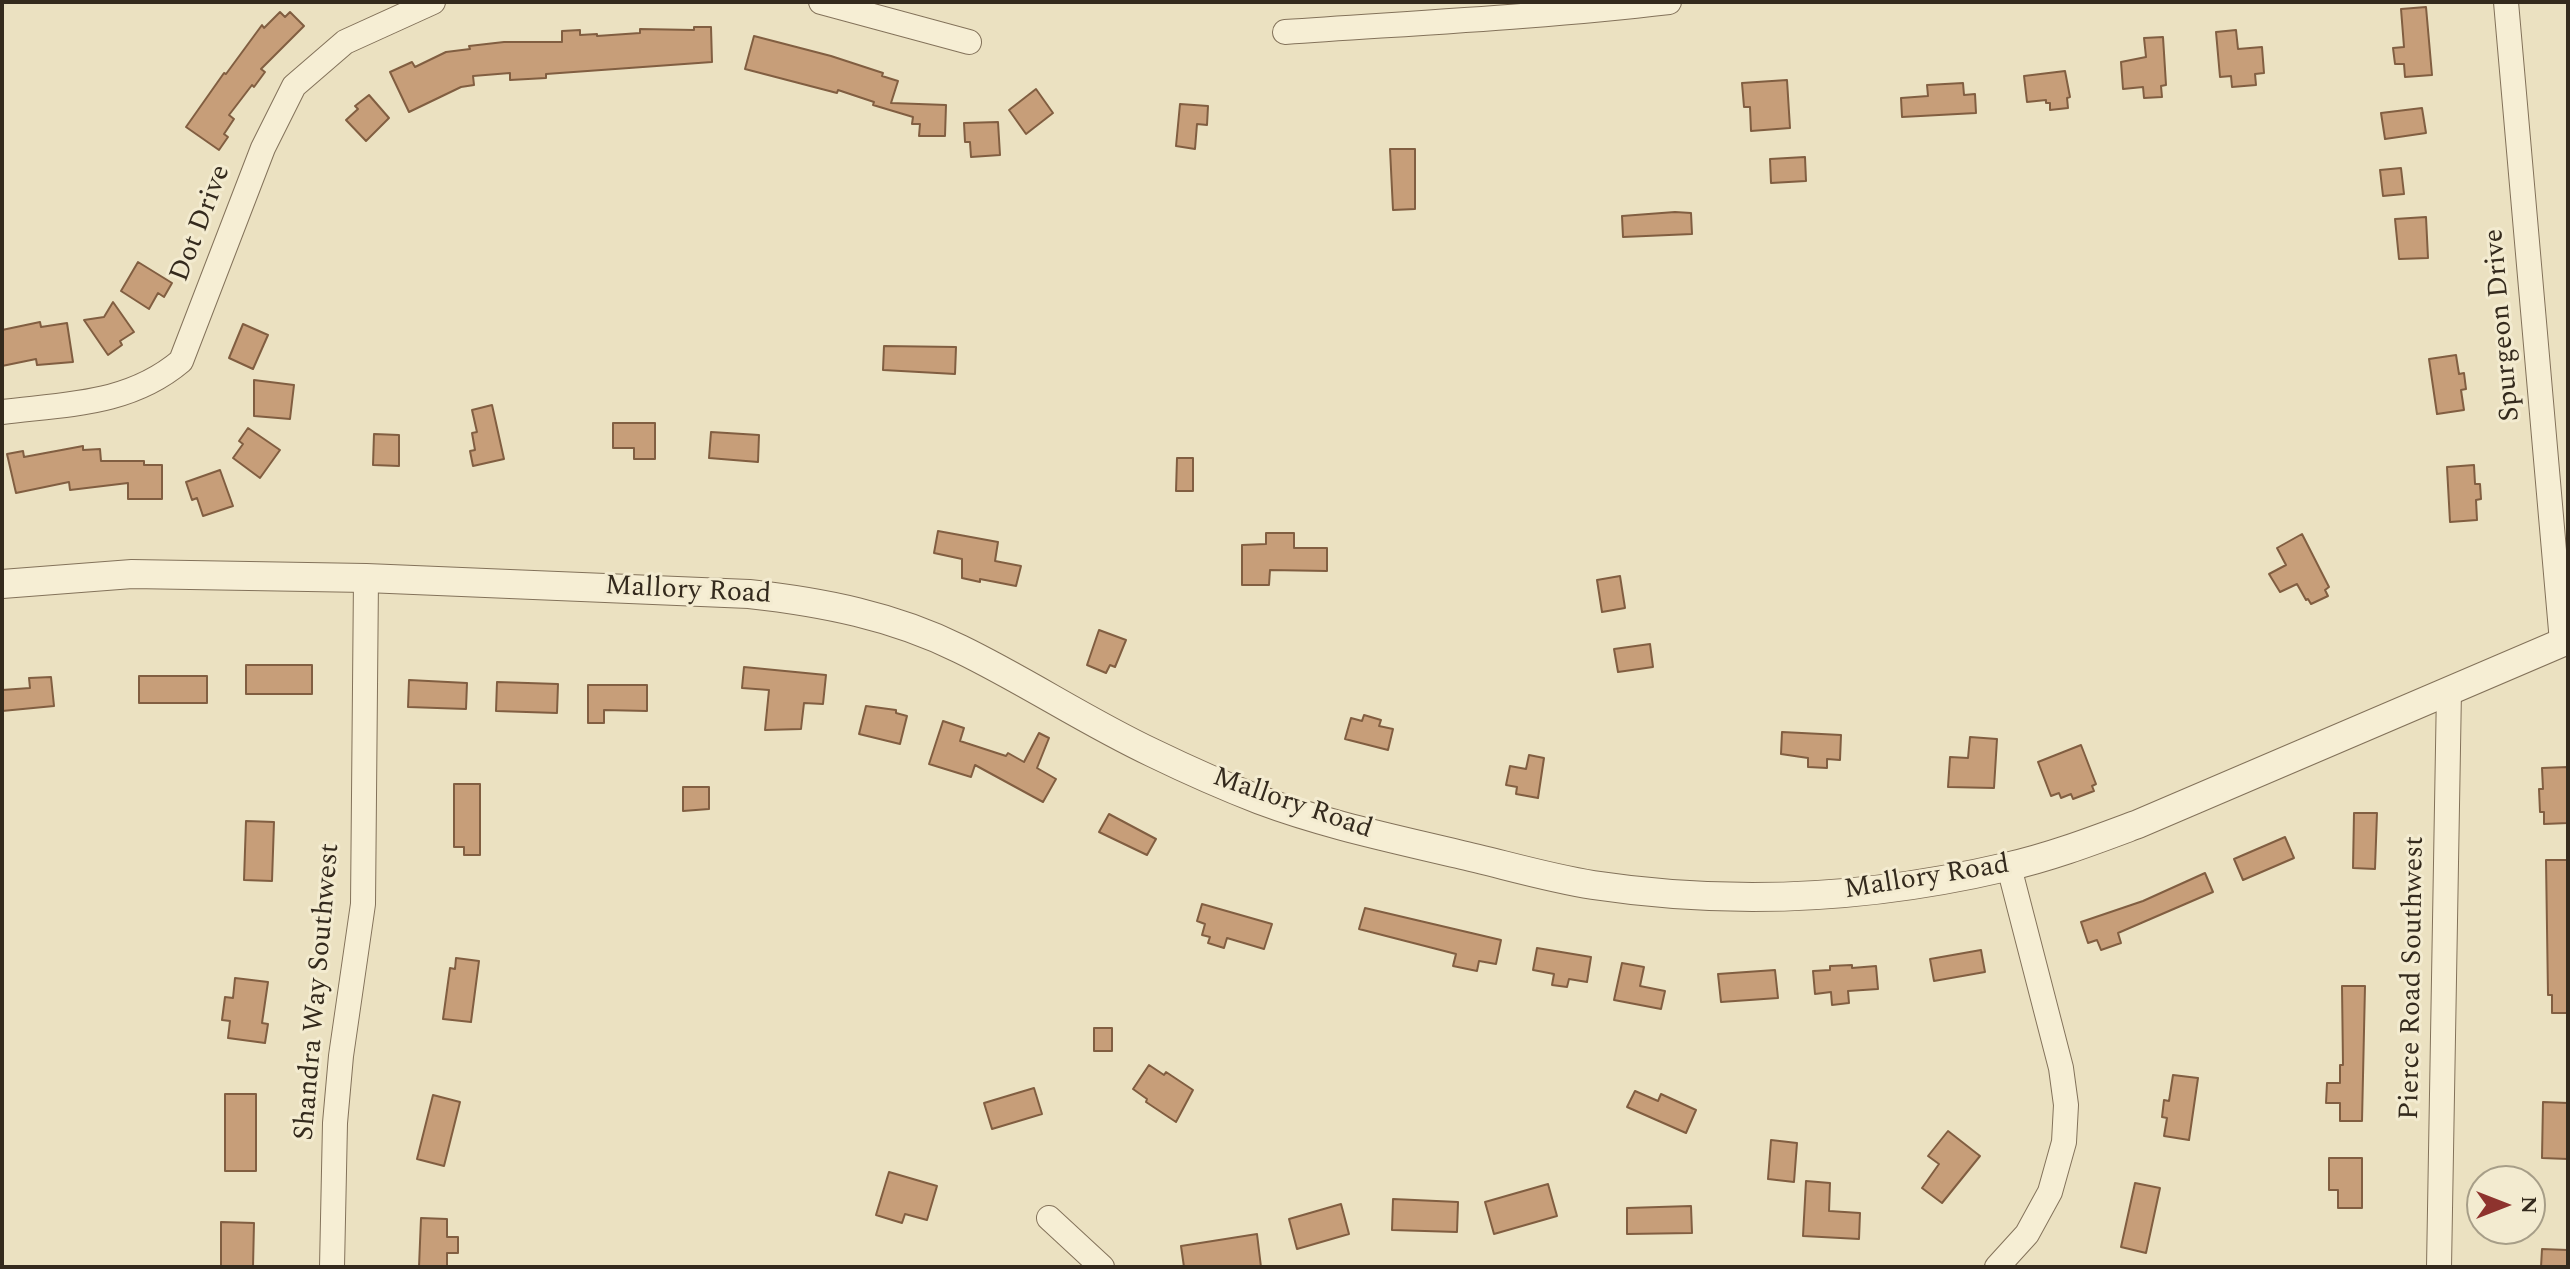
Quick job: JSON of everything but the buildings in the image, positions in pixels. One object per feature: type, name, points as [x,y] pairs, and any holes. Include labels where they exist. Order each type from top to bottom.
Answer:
[{"type":"street","name":"Dot Drive","points":[[2,412],[125,394],[160,379],[181,361],[263,148],[294,86],[345,42],[433,2]]},
{"type":"street","points":[[821,2],[969,42]]},
{"type":"street","points":[[1285,32],[1669,2]]},
{"type":"street","name":"Spurgeon Drive","points":[[2506,2],[2565,641]]},
{"type":"street","name":"Mallory Road","points":[[2,584],[132,574],[366,578],[749,594],[801,600],[852,610],[906,626],[958,648],[1152,752],[1260,800],[1366,832],[1590,884],[1694,896],[1799,898],[1903,888],[2009,867],[2138,824],[2565,641]]},
{"type":"street","name":"Shandra Way Southwest","points":[[332,1267],[335,1123],[341,1056],[363,904],[366,578]]},
{"type":"street","name":"Pierce Road Southwest","points":[[2439,1267],[2449,690]]},
{"type":"street","points":[[1997,1267],[2027,1234],[2050,1192],[2064,1142],[2066,1105],[2061,1068],[2009,867]]},
{"type":"street","points":[[1049,1218],[1102,1267]]}]
